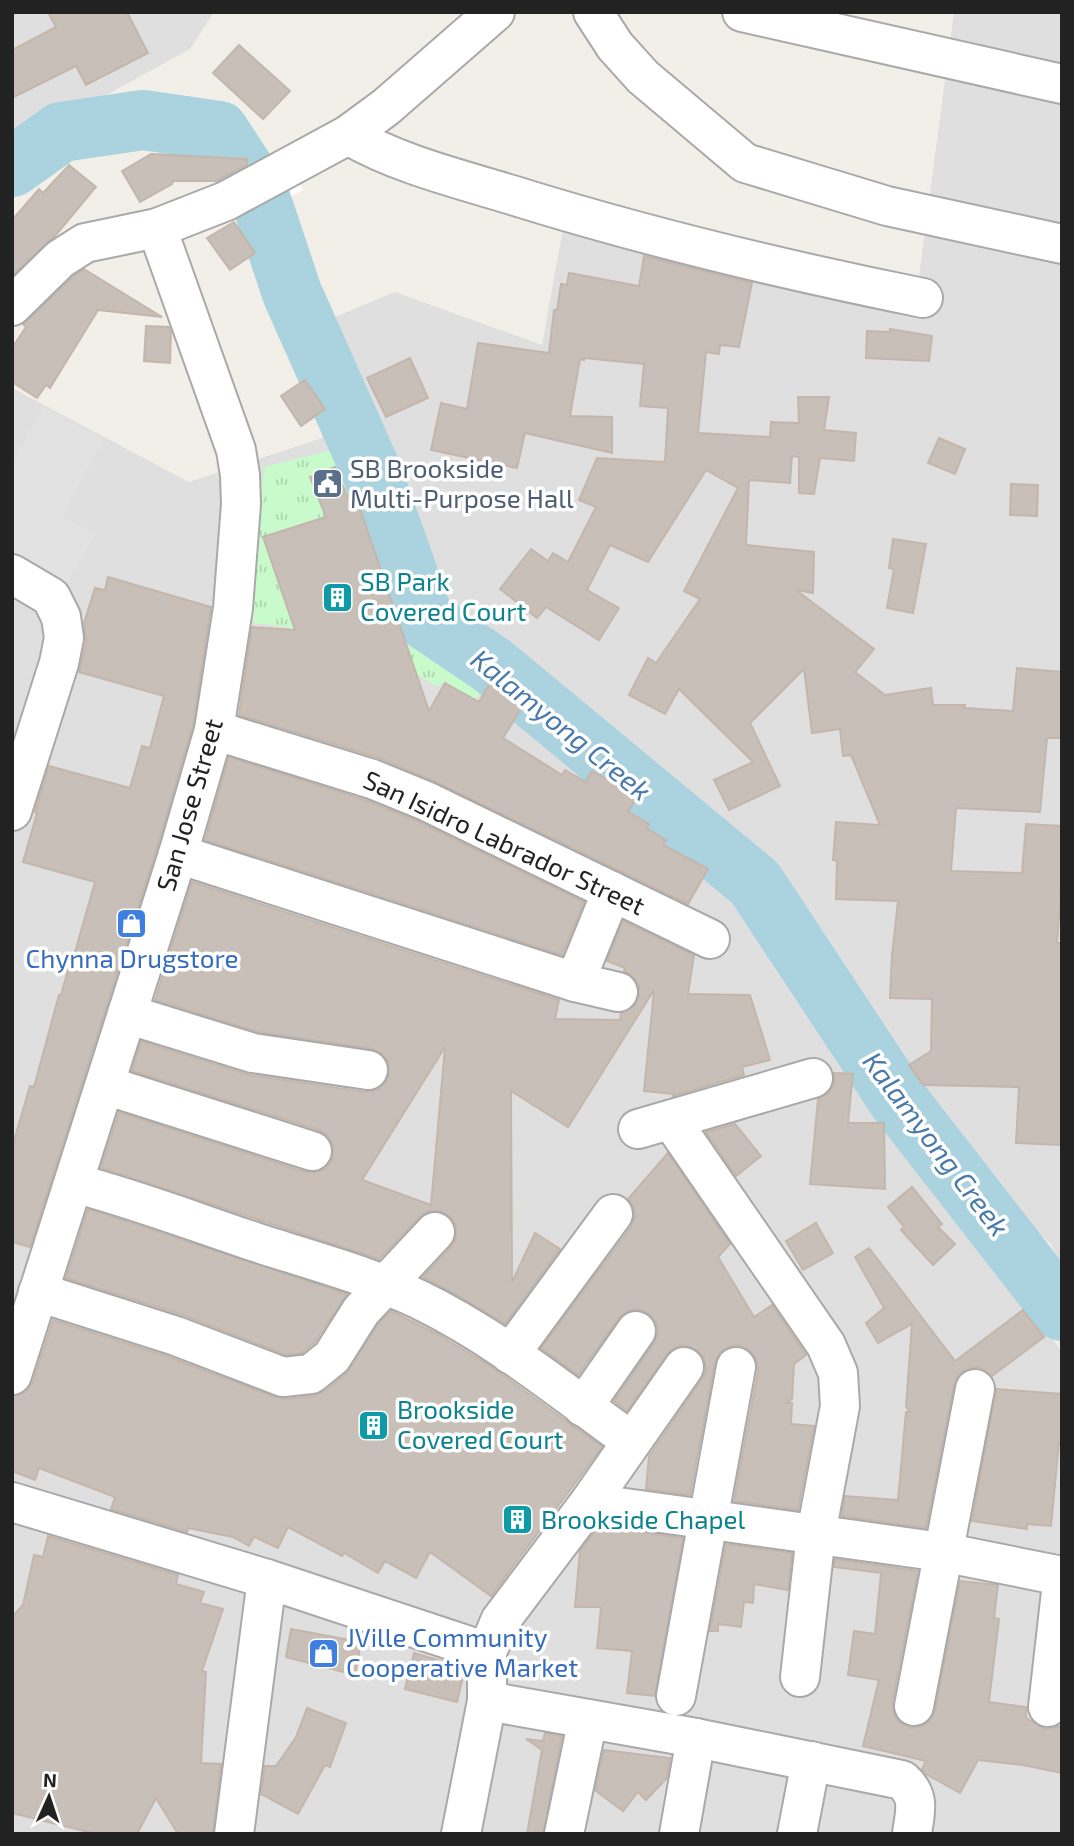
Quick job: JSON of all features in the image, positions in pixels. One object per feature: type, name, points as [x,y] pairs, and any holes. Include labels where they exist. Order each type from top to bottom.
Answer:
[{"type":"street","points":[[15,298],[60,259],[85,243],[157,228],[226,201],[348,135],[386,107],[495,12]]},
{"type":"street","points":[[595,12],[615,46],[643,76],[745,163],[887,206],[1062,244]]},
{"type":"street","points":[[742,12],[1062,84]]},
{"type":"street","points":[[348,135],[373,149],[418,166],[637,232],[770,265],[923,298]]},
{"type":"street","name":"San Jose Street","points":[[12,1375],[178,854],[214,730],[233,608],[241,504],[240,475],[230,428],[157,228]]},
{"type":"street","points":[[12,574],[51,597],[61,617],[64,638],[59,663],[12,811]]},
{"type":"street","name":"San Isidro Labrador Street","points":[[214,730],[359,775],[426,800],[710,939]]},
{"type":"street","points":[[178,854],[575,982],[618,992]]},
{"type":"street","points":[[575,982],[611,891]]},
{"type":"street","points":[[127,1014],[253,1053],[368,1070]]},
{"type":"street","points":[[800,1677],[816,1534],[841,1406],[838,1373],[826,1345],[654,1124],[813,1078]]},
{"type":"street","points":[[105,1084],[312,1151]]},
{"type":"street","points":[[74,1183],[383,1285],[450,1317],[510,1354],[632,1441]]},
{"type":"street","points":[[510,1354],[612,1214]]},
{"type":"street","points":[[38,1292],[176,1336],[283,1377],[297,1377],[311,1374],[332,1357],[361,1311],[435,1232]]},
{"type":"street","points":[[583,1406],[636,1331]]},
{"type":"street","points":[[461,1834],[487,1701],[487,1652],[500,1620],[589,1503],[684,1367]]},
{"type":"street","points":[[676,1696],[736,1367]]},
{"type":"street","points":[[914,1706],[975,1389]]},
{"type":"street","points":[[12,1503],[267,1579],[487,1652]]},
{"type":"street","points":[[589,1503],[942,1552],[1062,1576]]},
{"type":"street","points":[[234,1834],[267,1579]]},
{"type":"street","points":[[1048,1707],[1062,1583]]},
{"type":"street","points":[[487,1701],[696,1738],[902,1780],[912,1789],[916,1802],[912,1834]]},
{"type":"street","points":[[564,1834],[588,1719]]},
{"type":"street","points":[[679,1834],[696,1738]]},
{"type":"street","points":[[797,1834],[811,1760]]},
{"type":"shaded area","points":[[12,12],[214,12],[190,49],[12,147]]},
{"type":"shaded area","points":[[954,12],[1062,12],[1062,1264],[1050,1243],[989,1193],[773,882],[446,610],[335,317],[395,292],[542,345],[564,223],[918,284]]},
{"type":"shaded area","points":[[12,388],[189,482],[340,432],[419,628],[596,764],[716,871],[1062,1352],[1062,1834],[12,1834]]},
{"type":"shaded area","points":[[43,407],[104,440],[62,515],[95,534],[66,585],[12,555],[12,463]]},
{"type":"green space","points":[[343,447],[395,596],[423,635],[487,683],[475,701],[442,682],[438,687],[401,665],[288,675],[288,627],[253,623],[254,550],[264,467]]},
{"type":"pier","points":[[290,168],[303,190],[239,224],[226,201]]},
{"type":"building","points":[[48,12],[127,12],[148,53],[86,85],[76,66],[12,98],[12,50],[56,27]]},
{"type":"building","points":[[239,45],[290,91],[263,119],[213,73]]},
{"type":"building","points":[[151,154],[247,159],[247,165],[216,181],[173,181],[140,202],[122,171]]},
{"type":"building","points":[[69,165],[96,187],[55,236],[15,273],[12,270],[12,220],[39,189],[43,193]]},
{"type":"building","points":[[234,222],[255,253],[230,270],[207,238]]},
{"type":"building","points":[[644,256],[752,283],[739,347],[720,345],[719,354],[706,352],[698,433],[770,437],[771,422],[799,423],[798,397],[829,397],[824,430],[856,433],[854,461],[820,458],[814,494],[799,493],[799,457],[792,456],[790,483],[749,480],[746,545],[814,552],[813,593],[796,590],[874,649],[855,672],[885,695],[931,688],[933,705],[965,705],[964,708],[1013,711],[1017,668],[1062,672],[1062,738],[1047,738],[1040,812],[956,808],[951,871],[1022,873],[1026,824],[1062,826],[1062,876],[1057,943],[1062,943],[1062,1145],[1016,1143],[1019,1087],[923,1085],[909,1065],[931,1051],[932,999],[890,998],[898,901],[836,899],[837,861],[833,860],[836,822],[880,825],[851,755],[843,756],[840,729],[812,733],[804,669],[750,723],[780,786],[729,810],[714,780],[753,762],[679,689],[665,714],[629,695],[648,658],[656,663],[700,599],[684,591],[738,488],[706,470],[648,562],[610,545],[587,590],[619,608],[599,640],[546,607],[537,618],[500,589],[531,549],[548,561],[553,553],[568,562],[596,507],[579,500],[597,458],[665,462],[668,408],[640,406],[644,364],[580,359],[570,416],[612,417],[612,453],[525,433],[517,468],[431,450],[441,403],[467,409],[478,343],[549,353],[554,310],[557,310],[561,284],[567,285],[569,273],[639,286]]},
{"type":"building","points":[[84,269],[162,317],[98,310],[50,388],[46,385],[37,398],[12,382],[12,348],[26,327],[23,324]]},
{"type":"building","points":[[146,326],[169,327],[170,363],[144,361]]},
{"type":"building","points":[[890,329],[932,336],[929,361],[866,358],[867,331],[890,332]]},
{"type":"building","points":[[410,358],[428,398],[386,417],[367,378]]},
{"type":"building","points":[[305,380],[325,409],[301,426],[281,396]]},
{"type":"building","points":[[939,438],[965,449],[955,474],[928,463]]},
{"type":"building","points":[[335,467],[352,508],[359,506],[429,711],[445,683],[479,702],[491,681],[525,702],[503,738],[562,775],[565,770],[586,782],[592,771],[637,797],[628,812],[649,824],[646,828],[666,840],[663,845],[708,869],[688,904],[434,781],[379,758],[239,715],[252,627],[295,630],[263,537],[326,517],[310,477]]},
{"type":"building","points":[[1011,484],[1038,485],[1037,516],[1010,515]]},
{"type":"building","points":[[893,539],[926,544],[913,613],[887,608],[894,569],[889,568]]},
{"type":"building","points":[[108,577],[211,607],[193,725],[157,848],[30,1247],[12,1242],[12,1148],[30,1086],[34,1087],[59,995],[71,966],[95,882],[23,862],[37,813],[35,812],[49,766],[130,788],[142,746],[150,748],[164,696],[79,672],[86,642],[84,623],[95,588],[105,590]]},
{"type":"building","points":[[229,757],[365,800],[417,821],[584,902],[562,955],[205,840]]},
{"type":"building","points":[[192,882],[559,1000],[555,1019],[620,1020],[621,1013],[634,1006],[639,996],[639,985],[624,971],[625,968],[607,961],[623,921],[694,955],[688,994],[750,995],[770,1060],[742,1067],[744,1075],[673,1096],[674,1094],[644,1091],[654,990],[568,1127],[511,1091],[512,1282],[535,1233],[560,1249],[505,1324],[423,1277],[456,1238],[456,1225],[441,1211],[429,1211],[420,1217],[379,1259],[101,1168],[119,1112],[305,1172],[317,1172],[326,1168],[333,1158],[333,1146],[328,1136],[319,1130],[132,1071],[141,1041],[250,1075],[365,1092],[377,1090],[385,1084],[389,1074],[388,1061],[381,1053],[372,1049],[258,1032],[155,1000]],"holes":[[[445,1047],[431,1205],[362,1180]]]},
{"type":"building","points":[[834,1073],[853,1074],[848,1123],[884,1123],[885,1189],[810,1184],[818,1099],[829,1093],[834,1083]]},
{"type":"building","points":[[735,1124],[761,1156],[736,1176],[706,1132]]},
{"type":"building","points":[[668,1153],[730,1244],[718,1257],[754,1317],[772,1305],[806,1355],[794,1364],[792,1399],[787,1403],[792,1403],[791,1424],[814,1426],[798,1510],[734,1501],[758,1371],[756,1359],[750,1350],[739,1345],[728,1347],[720,1352],[715,1362],[690,1495],[646,1489],[649,1456],[706,1370],[704,1358],[697,1350],[685,1345],[675,1347],[667,1354],[627,1411],[614,1401],[654,1343],[658,1332],[656,1322],[649,1314],[637,1309],[626,1312],[619,1318],[578,1375],[541,1348],[631,1227],[635,1216],[628,1199]]},
{"type":"building","points":[[912,1187],[942,1224],[938,1227],[955,1244],[933,1265],[901,1230],[904,1227],[888,1207]]},
{"type":"building","points":[[88,1209],[347,1294],[315,1342],[302,1353],[286,1355],[183,1315],[66,1278]]},
{"type":"building","points":[[816,1223],[833,1253],[803,1270],[786,1241]]},
{"type":"building","points":[[869,1248],[955,1361],[1023,1310],[1044,1337],[992,1376],[978,1367],[967,1369],[958,1375],[926,1528],[842,1516],[845,1496],[898,1500],[906,1412],[910,1412],[906,1407],[912,1324],[878,1343],[866,1323],[884,1308],[855,1257]]},
{"type":"building","points":[[391,1311],[437,1334],[490,1366],[602,1447],[491,1596],[430,1552],[416,1578],[385,1561],[378,1573],[344,1553],[342,1556],[288,1527],[278,1548],[254,1537],[249,1546],[233,1537],[188,1528],[187,1532],[111,1509],[115,1497],[39,1468],[35,1480],[12,1471],[12,1396],[26,1392],[33,1382],[53,1320],[169,1357],[285,1399],[314,1396],[325,1391],[346,1374],[378,1324]]},
{"type":"building","points":[[996,1389],[1062,1394],[1062,1443],[1059,1442],[1051,1526],[1027,1524],[1027,1529],[972,1521]]},
{"type":"building","points":[[599,1526],[683,1538],[655,1696],[627,1693],[632,1651],[597,1648],[601,1607],[575,1607],[580,1551]]},
{"type":"building","points":[[48,1536],[178,1575],[176,1584],[204,1592],[200,1603],[223,1609],[202,1671],[206,1672],[201,1763],[221,1764],[213,1834],[178,1834],[156,1798],[137,1834],[96,1834],[12,1813],[12,1617],[23,1605],[34,1555],[43,1557]]},
{"type":"building","points":[[726,1544],[792,1553],[788,1590],[754,1584],[753,1603],[744,1602],[741,1627],[718,1624],[718,1631],[710,1631]]},
{"type":"building","points":[[835,1559],[918,1571],[892,1703],[899,1722],[911,1728],[930,1721],[935,1711],[960,1581],[998,1585],[994,1618],[999,1619],[989,1702],[1026,1707],[1026,1718],[1045,1729],[1062,1726],[1062,1773],[978,1760],[960,1793],[926,1774],[922,1769],[926,1761],[863,1746],[879,1680],[848,1675],[854,1631],[875,1634],[881,1573],[834,1567]]},
{"type":"building","name":"JVille Community Cooperative Market","points":[[291,1629],[361,1642],[355,1675],[286,1657]]},
{"type":"building","points":[[414,1653],[465,1668],[457,1702],[405,1689]]},
{"type":"building","points":[[307,1708],[346,1723],[330,1767],[325,1765],[298,1814],[261,1794],[265,1766],[276,1766],[296,1737]]},
{"type":"building","points":[[545,1733],[562,1736],[543,1834],[527,1834],[542,1750],[526,1739],[543,1741]]},
{"type":"building","points":[[604,1750],[670,1758],[667,1778],[646,1800],[638,1792],[623,1811],[595,1790]]},
{"type":"waterway","name":"Kalamyong Creek","points":[[12,167],[61,132],[143,120],[219,131],[258,191],[292,293],[372,473],[424,619],[492,665],[755,883],[898,1100],[1062,1311]]},
{"type":"place","name":"SB Brookside Multi-Purpose Hall","points":[[327,484]]},
{"type":"place","name":"SB Park Covered Court","points":[[337,597]]},
{"type":"place","name":"Chynna Drugstore","points":[[132,923]]},
{"type":"place","name":"Brookside Covered Court","points":[[374,1425]]},
{"type":"place","name":"Brookside Chapel","points":[[518,1520]]},
{"type":"place","name":"JVille Community Cooperative Market","points":[[323,1653]]}]
